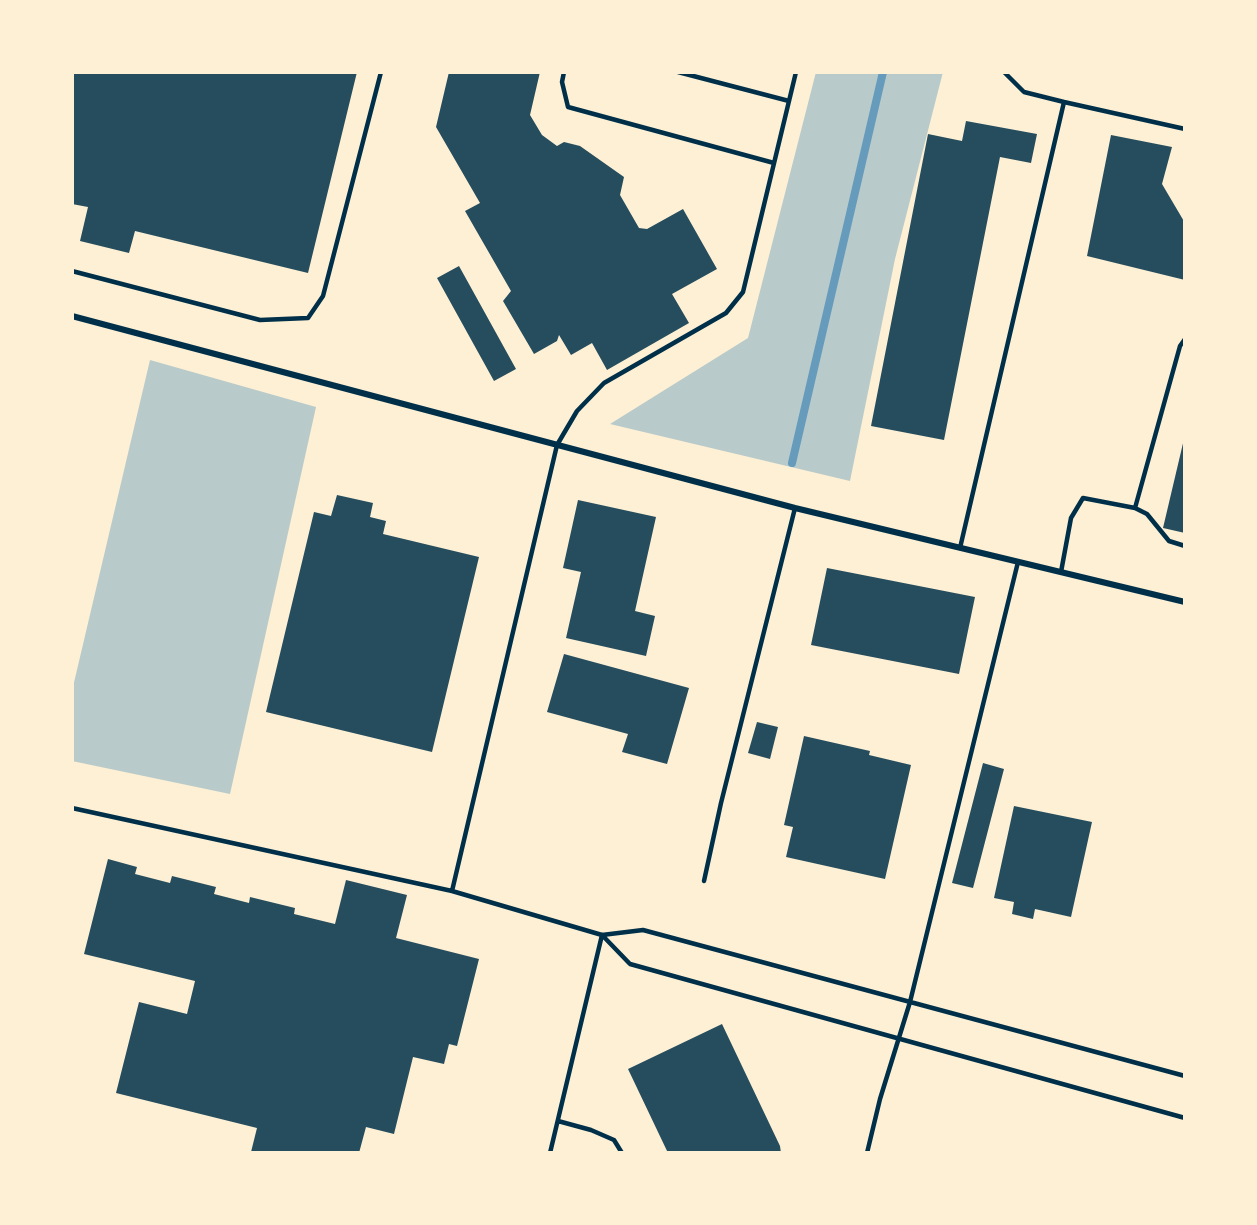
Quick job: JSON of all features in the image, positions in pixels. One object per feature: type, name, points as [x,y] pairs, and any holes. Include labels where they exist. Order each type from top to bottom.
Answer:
[{"type":"street","points":[[72,316],[795,508],[1185,602]]},
{"type":"lane","points":[[72,272],[260,321],[308,318],[323,296],[381,72]]},
{"type":"lane","points":[[564,72],[562,82],[568,107],[774,163]]},
{"type":"lane","points":[[678,72],[789,101]]},
{"type":"lane","points":[[452,891],[557,445],[577,411],[604,383],[726,312],[742,292],[796,72]]},
{"type":"lane","points":[[1004,72],[1024,92],[1185,129]]},
{"type":"lane","points":[[960,548],[1064,102]]},
{"type":"lane","points":[[1135,508],[1180,346],[1185,339]]},
{"type":"lane","points":[[1061,572],[1071,518],[1083,498],[1135,508],[1147,514],[1170,542],[1185,546]]},
{"type":"lane","points":[[704,881],[795,508]]},
{"type":"lane","points":[[867,1153],[910,1002],[1018,562]]},
{"type":"lane","points":[[72,808],[452,891],[602,935],[643,930],[1185,1076]]},
{"type":"lane","points":[[602,935],[630,964],[1185,1118]]},
{"type":"lane","points":[[550,1153],[602,935]]},
{"type":"lane","points":[[558,1120],[614,1140],[622,1153]]},
{"type":"shaded area","points":[[816,72],[943,72],[895,259],[850,481],[610,424],[748,338]]},
{"type":"shaded area","points":[[150,360],[316,407],[230,794],[72,761],[72,691]]},
{"type":"building","points":[[72,72],[357,72],[308,273],[135,231],[129,253],[80,241],[88,207],[72,204]]},
{"type":"building","points":[[449,72],[540,72],[530,115],[542,135],[557,146],[564,142],[580,146],[624,177],[620,195],[639,228],[647,229],[683,209],[717,269],[672,294],[689,323],[607,370],[592,343],[571,355],[559,335],[557,341],[534,354],[503,301],[511,291],[465,211],[480,203],[436,127]]},
{"type":"building","points":[[966,121],[1037,134],[1031,163],[1000,157],[944,440],[871,426],[928,134],[962,141]]},
{"type":"building","points":[[1111,135],[1172,147],[1162,184],[1185,223],[1185,280],[1087,256]]},
{"type":"building","points":[[459,266],[516,369],[494,381],[437,278]]},
{"type":"building","points":[[1185,439],[1185,533],[1163,528]]},
{"type":"building","points":[[337,495],[373,503],[370,517],[386,521],[383,534],[479,557],[432,752],[266,712],[314,512],[331,516]]},
{"type":"building","points":[[578,500],[656,517],[635,611],[655,616],[646,656],[566,638],[581,572],[563,568]]},
{"type":"building","points":[[827,568],[975,597],[959,674],[811,645]]},
{"type":"building","points":[[564,654],[689,688],[667,764],[622,752],[628,734],[547,712]]},
{"type":"building","points":[[757,722],[778,727],[770,759],[748,753]]},
{"type":"building","points":[[804,736],[870,751],[869,755],[911,765],[885,879],[786,857],[793,827],[784,825]]},
{"type":"building","points":[[983,763],[1004,769],[973,888],[952,883]]},
{"type":"building","points":[[1014,806],[1092,822],[1071,917],[1035,909],[1033,919],[1012,914],[1014,902],[994,898]]},
{"type":"building","points":[[108,859],[137,867],[135,874],[170,883],[172,876],[216,887],[214,894],[249,903],[250,897],[295,908],[294,914],[335,924],[346,880],[407,895],[396,938],[479,959],[457,1046],[449,1044],[444,1064],[413,1057],[394,1134],[366,1127],[359,1153],[257,1153],[251,1152],[257,1128],[116,1093],[139,1002],[187,1014],[195,981],[84,954]]},
{"type":"building","points":[[722,1024],[780,1146],[781,1153],[668,1153],[628,1069]]},
{"type":"waterway","points":[[792,463],[883,72]]}]
